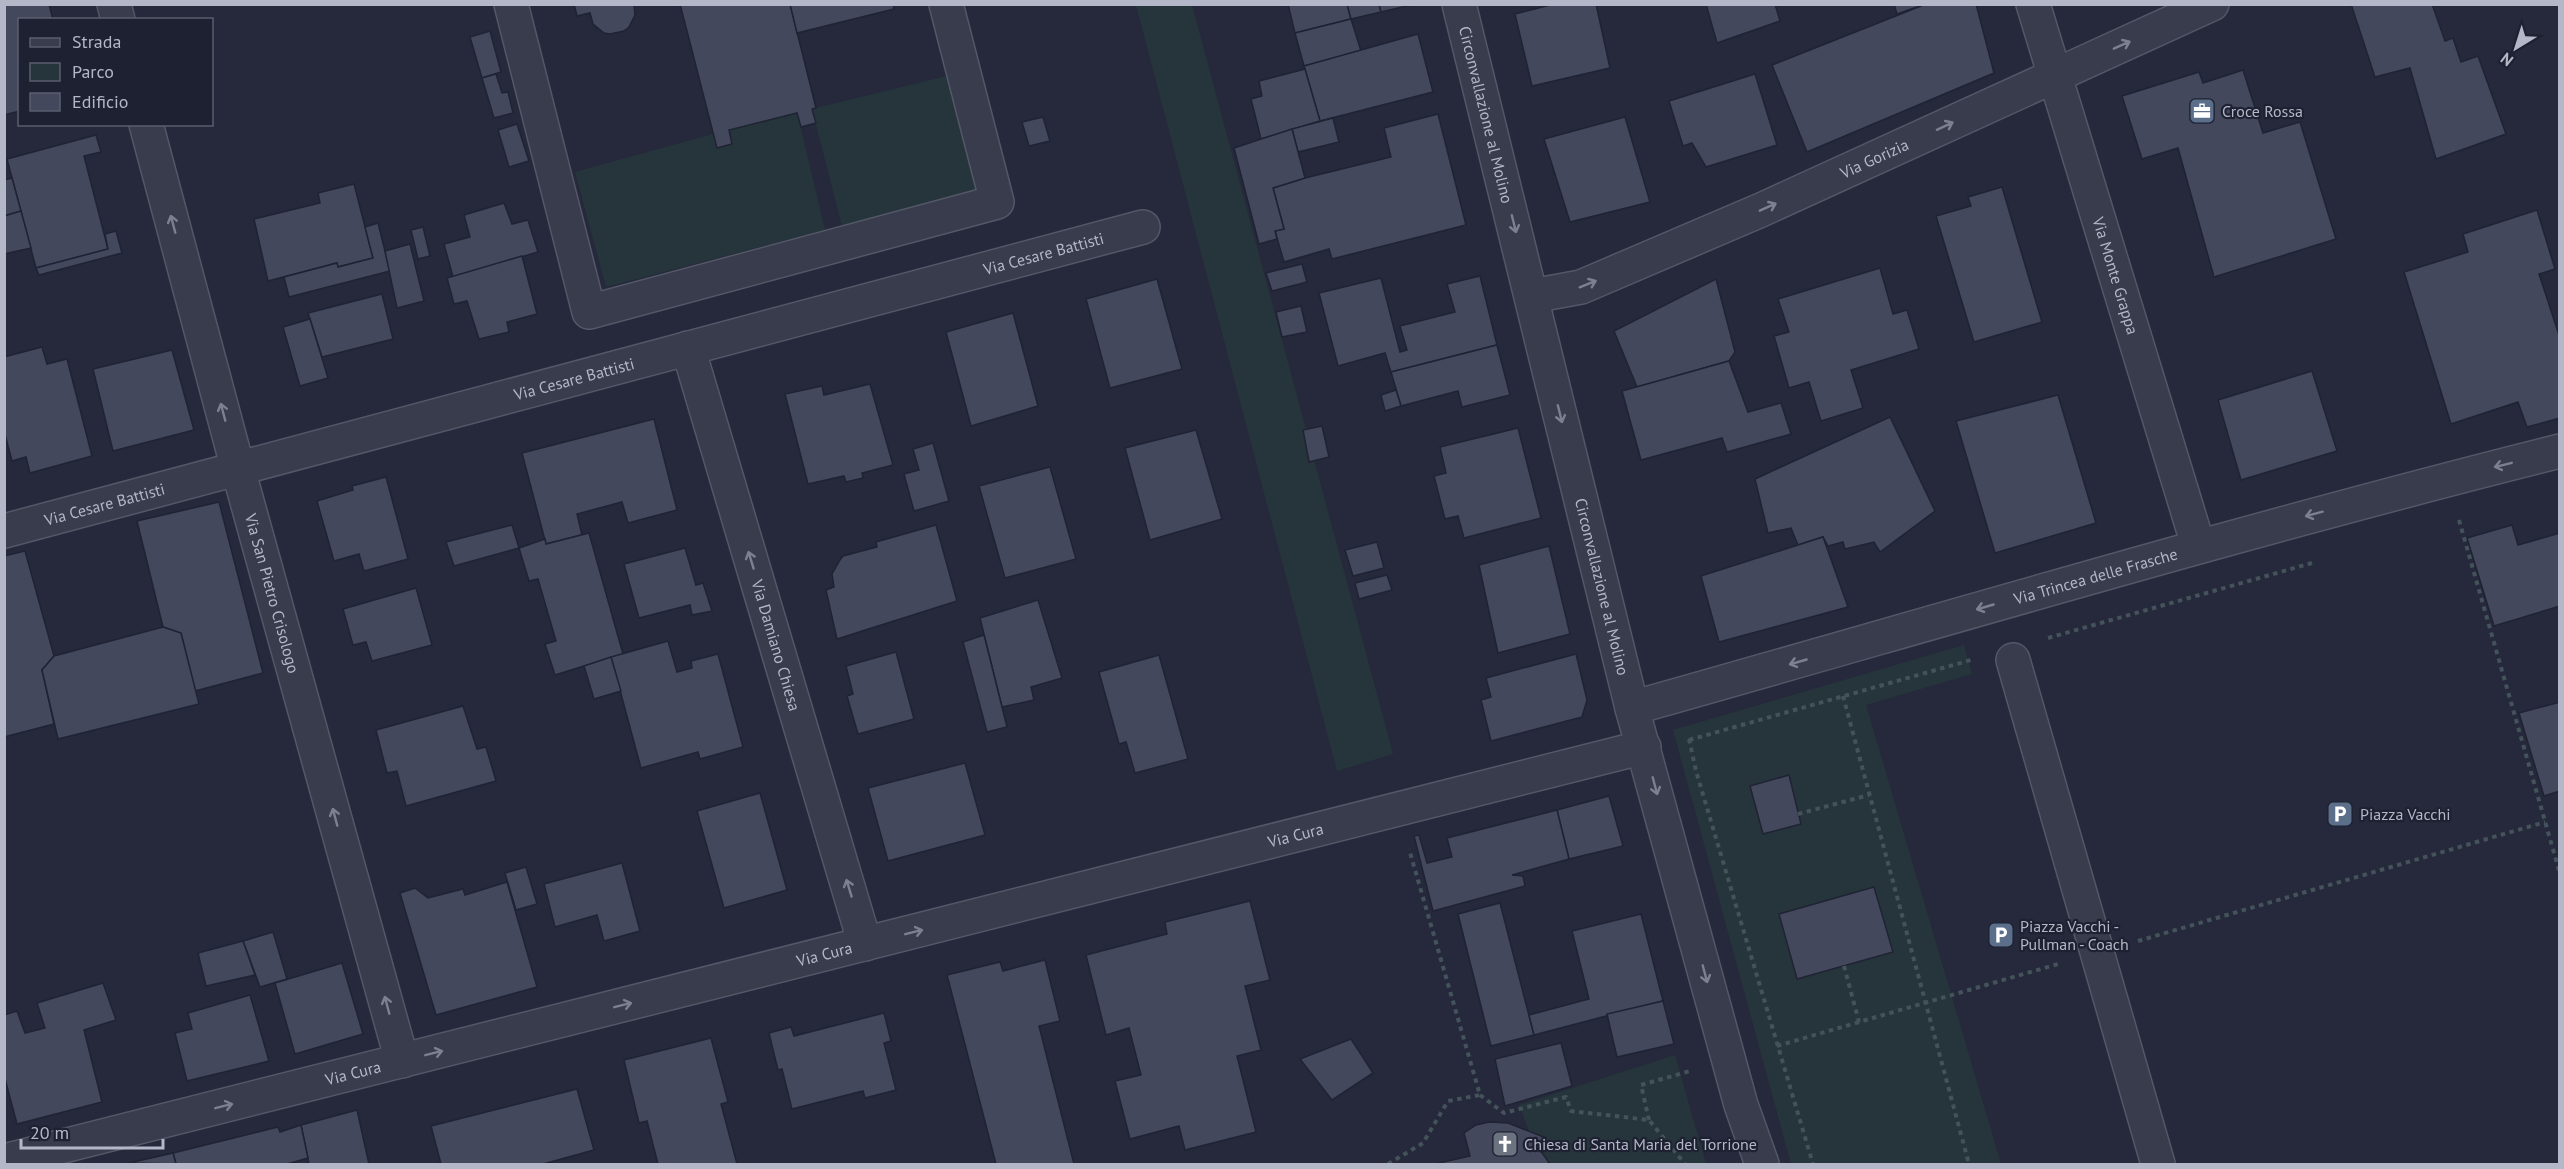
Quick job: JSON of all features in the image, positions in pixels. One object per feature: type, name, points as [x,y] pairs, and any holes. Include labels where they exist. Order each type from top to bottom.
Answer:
[{"type":"street","points":[[511,4],[591,320],[997,202],[946,4]]},
{"type":"street","name":"Circonvallazione al Molino","points":[[1459,4],[1632,708],[1741,1105],[1762,1164]]},
{"type":"street","name":"Via Monte Grappa","points":[[2032,4],[2198,545]]},
{"type":"street","name":"Via Gorizia","points":[[1532,297],[1581,287],[1761,210],[2212,4]]},
{"type":"street","name":"Via San Pietro Crisologo","points":[[147,126],[238,469],[402,1061]]},
{"type":"street","name":"Via Cesare Battisti","points":[[4,531],[1143,227]]},
{"type":"street","name":"Via Damiano Chiesa","points":[[688,348],[865,944]]},
{"type":"street","name":"Via Trincea delle Frasche","points":[[1632,708],[2198,545],[2559,451]]},
{"type":"street","points":[[2013,660],[2158,1164]]},
{"type":"street","name":"Via Cura","points":[[4,1161],[1644,747]]},
{"type":"path","points":[[2447,479],[2559,874]]},
{"type":"path","points":[[2449,524],[2459,521]]},
{"type":"path","points":[[2044,639],[2316,561]]},
{"type":"path","points":[[1831,652],[1969,1164]]},
{"type":"path","points":[[1689,740],[1977,658]]},
{"type":"path","points":[[1679,695],[1696,771],[1813,1164]]},
{"type":"path","points":[[1798,814],[1869,795]]},
{"type":"path","points":[[1777,1046],[2545,822]]},
{"type":"path","points":[[1406,839],[1480,1095],[1504,1113],[1566,1097],[1571,1111],[1649,1120]]},
{"type":"path","points":[[1844,966],[1859,1022]]},
{"type":"path","points":[[1685,1164],[1649,1120],[1641,1085],[1691,1071]]},
{"type":"path","points":[[1388,1164],[1423,1143],[1448,1101],[1480,1095]]},
{"type":"green space","points":[[1136,5],[1192,5],[1393,754],[1337,771]]},
{"type":"green space","points":[[947,76],[976,191],[842,226],[812,109]]},
{"type":"green space","points":[[797,113],[825,230],[606,287],[575,172],[713,134],[717,148],[729,130]]},
{"type":"green space","points":[[1964,645],[1972,674],[1866,705],[2001,1164],[1791,1164],[1673,730]]},
{"type":"green space","points":[[1675,1055],[1706,1164],[1550,1164],[1540,1150],[1546,1138],[1529,1131],[1519,1105]]},
{"type":"building","points":[[4,4],[49,4],[52,18],[18,18],[18,112],[4,115]]},
{"type":"building","points":[[574,4],[634,4],[635,15],[629,27],[624,31],[604,33],[593,24],[590,13],[577,16]]},
{"type":"building","points":[[680,4],[790,4],[816,108],[812,109],[816,123],[801,127],[797,113],[729,130],[732,144],[717,148]]},
{"type":"building","points":[[790,4],[893,4],[894,9],[797,33]]},
{"type":"building","points":[[1288,4],[1347,4],[1351,19],[1295,33]]},
{"type":"building","points":[[1347,4],[1379,4],[1381,12],[1351,19]]},
{"type":"building","points":[[1379,4],[1411,4],[1411,5],[1381,12]]},
{"type":"building","points":[[1554,4],[1596,4],[1610,68],[1532,86],[1515,14]]},
{"type":"building","points":[[1706,4],[1775,4],[1780,21],[1717,43]]},
{"type":"building","points":[[1894,4],[1926,4],[1897,14]]},
{"type":"building","points":[[1926,4],[1976,4],[1994,73],[1807,152],[1772,65]]},
{"type":"building","points":[[2351,4],[2432,4],[2445,41],[2453,38],[2461,62],[2478,56],[2506,134],[2436,159],[2410,68],[2375,77]]},
{"type":"building","points":[[1351,19],[1361,51],[1304,66],[1295,33]]},
{"type":"building","points":[[490,31],[501,72],[482,78],[470,37]]},
{"type":"building","points":[[1418,34],[1433,92],[1320,121],[1304,66]]},
{"type":"building","points":[[1305,69],[1320,121],[1261,139],[1251,99],[1262,96],[1259,81]]},
{"type":"building","points":[[2243,70],[2263,133],[2300,122],[2336,239],[2214,277],[2178,148],[2142,159],[2122,96],[2199,72],[2203,83]]},
{"type":"building","points":[[496,74],[502,93],[508,92],[513,113],[494,118],[482,78]]},
{"type":"building","points":[[1755,74],[1777,145],[1706,167],[1692,143],[1683,146],[1669,101]]},
{"type":"building","points":[[1438,114],[1466,225],[1332,259],[1329,249],[1284,262],[1275,231],[1284,229],[1273,188],[1391,157],[1384,128]]},
{"type":"building","points":[[1043,117],[1050,141],[1029,146],[1022,122]]},
{"type":"building","points":[[1625,117],[1650,202],[1570,222],[1544,139]]},
{"type":"building","points":[[1333,118],[1339,142],[1298,152],[1292,129]]},
{"type":"building","points":[[517,124],[529,161],[509,167],[498,130]]},
{"type":"building","points":[[1292,129],[1305,178],[1273,188],[1284,229],[1275,231],[1277,239],[1259,244],[1234,148]]},
{"type":"building","points":[[96,135],[101,152],[84,156],[108,249],[36,268],[7,159]]},
{"type":"building","points":[[12,178],[21,211],[4,216],[4,180]]},
{"type":"building","points":[[354,184],[373,258],[338,267],[337,263],[268,281],[254,219],[320,203],[318,193]]},
{"type":"building","points":[[2002,187],[2042,322],[1974,342],[1936,216],[1971,206],[1968,197]]},
{"type":"building","points":[[504,203],[512,224],[528,220],[538,252],[453,277],[444,244],[470,237],[464,215]]},
{"type":"building","points":[[2537,210],[2555,269],[2539,274],[2560,338],[2560,418],[2527,427],[2518,402],[2451,424],[2404,272],[2468,252],[2463,234]]},
{"type":"building","points":[[21,211],[31,248],[4,254],[4,216]]},
{"type":"building","points":[[378,223],[390,271],[289,297],[284,277],[337,263],[338,267],[373,258],[365,227]]},
{"type":"building","points":[[423,227],[430,256],[418,259],[411,230]]},
{"type":"building","points":[[116,231],[122,253],[39,275],[36,268],[108,249],[105,234]]},
{"type":"building","points":[[410,244],[424,301],[397,308],[385,251]]},
{"type":"building","points":[[522,256],[537,314],[507,322],[509,332],[479,339],[467,301],[454,304],[447,278]]},
{"type":"building","points":[[1302,264],[1307,282],[1272,291],[1266,273]]},
{"type":"building","points":[[1880,268],[1893,314],[1907,310],[1919,349],[1851,370],[1863,408],[1821,421],[1809,382],[1789,388],[1774,336],[1789,332],[1778,299]]},
{"type":"building","points":[[1480,276],[1497,345],[1391,372],[1385,353],[1338,366],[1319,293],[1381,278],[1400,352],[1407,350],[1400,326],[1455,312],[1447,284]]},
{"type":"building","points":[[1157,279],[1182,369],[1110,388],[1086,299]]},
{"type":"building","points":[[1716,279],[1735,352],[1729,361],[1637,387],[1614,331]]},
{"type":"building","points":[[382,294],[393,339],[322,357],[308,313]]},
{"type":"building","points":[[1301,306],[1307,332],[1282,337],[1276,312]]},
{"type":"building","points":[[1013,313],[1038,406],[971,426],[946,332]]},
{"type":"building","points":[[310,319],[328,378],[300,386],[283,327]]},
{"type":"building","points":[[1497,345],[1510,395],[1462,407],[1458,391],[1401,406],[1391,372]]},
{"type":"building","points":[[42,347],[47,364],[67,359],[92,456],[30,473],[26,457],[12,461],[4,431],[4,357]]},
{"type":"building","points":[[172,350],[194,430],[113,451],[93,369]]},
{"type":"building","points":[[1729,361],[1748,412],[1781,403],[1791,434],[1727,452],[1722,438],[1641,460],[1622,391]]},
{"type":"building","points":[[2312,371],[2337,451],[2241,480],[2218,400]]},
{"type":"building","points":[[870,384],[893,465],[862,473],[863,478],[846,482],[844,476],[808,484],[785,394],[822,386],[824,395]]},
{"type":"building","points":[[1396,390],[1401,406],[1385,411],[1381,395]]},
{"type":"building","points":[[2058,395],[2096,523],[1995,553],[1956,421]]},
{"type":"building","points":[[1890,417],[1935,511],[1880,552],[1874,542],[1845,549],[1843,542],[1828,546],[1823,537],[1798,545],[1791,528],[1768,533],[1755,479]]},
{"type":"building","points":[[654,419],[677,510],[628,523],[622,502],[577,514],[582,535],[546,544],[522,453]]},
{"type":"building","points":[[1322,426],[1329,457],[1309,462],[1303,430]]},
{"type":"building","points":[[1518,428],[1541,518],[1464,538],[1458,516],[1445,519],[1434,476],[1446,473],[1440,447]]},
{"type":"building","points":[[1196,430],[1222,519],[1150,540],[1125,448]]},
{"type":"building","points":[[933,443],[949,501],[914,511],[904,474],[919,470],[913,449]]},
{"type":"building","points":[[1050,467],[1076,559],[1005,578],[979,486]]},
{"type":"building","points":[[386,477],[408,559],[364,571],[359,554],[334,561],[317,501],[353,490],[352,486]]},
{"type":"building","points":[[219,502],[263,673],[195,691],[181,633],[163,627],[137,521]]},
{"type":"building","points":[[512,525],[519,548],[454,566],[446,542]]},
{"type":"building","points":[[936,525],[957,601],[837,639],[826,590],[834,587],[832,574],[843,556],[877,547],[876,542]]},
{"type":"building","points":[[2512,525],[2518,545],[2560,533],[2560,606],[2494,626],[2467,538]]},
{"type":"building","points":[[589,533],[623,654],[555,675],[545,644],[556,641],[538,579],[529,581],[519,548],[545,539],[546,544]]},
{"type":"building","points":[[1823,537],[1848,607],[1719,642],[1701,576]]},
{"type":"building","points":[[1377,542],[1384,568],[1353,576],[1345,550]]},
{"type":"building","points":[[1549,546],[1570,634],[1498,653],[1479,565]]},
{"type":"building","points":[[685,548],[696,585],[703,583],[712,611],[692,615],[690,605],[639,618],[624,564]]},
{"type":"building","points":[[25,551],[54,656],[42,670],[54,724],[4,737],[4,556]]},
{"type":"building","points":[[1387,575],[1392,590],[1359,599],[1355,583]]},
{"type":"building","points":[[416,588],[432,645],[372,661],[366,642],[353,645],[343,609]]},
{"type":"building","points":[[1038,600],[1062,678],[1031,687],[1034,700],[1002,707],[980,618]]},
{"type":"building","points":[[163,627],[181,633],[199,704],[58,739],[42,670],[54,656]]},
{"type":"building","points":[[984,635],[1007,727],[987,732],[963,642]]},
{"type":"building","points":[[668,641],[677,672],[692,668],[691,661],[718,654],[743,747],[700,759],[698,752],[641,768],[611,657]]},
{"type":"building","points":[[896,652],[914,719],[858,734],[847,696],[853,694],[846,666]]},
{"type":"building","points":[[1576,654],[1587,700],[1582,717],[1491,741],[1481,700],[1491,697],[1486,678]]},
{"type":"building","points":[[1159,655],[1188,759],[1135,773],[1126,742],[1119,744],[1099,672]]},
{"type":"building","points":[[611,657],[621,691],[594,699],[584,666]]},
{"type":"building","points":[[2560,702],[2560,791],[2544,796],[2519,713]]},
{"type":"building","points":[[463,706],[477,749],[486,747],[496,781],[406,806],[397,771],[387,773],[376,730]]},
{"type":"building","points":[[965,763],[985,835],[888,861],[868,788]]},
{"type":"building","points":[[1789,775],[1801,824],[1763,834],[1750,786]]},
{"type":"building","points":[[760,793],[787,890],[724,908],[697,811]]},
{"type":"building","points":[[1609,796],[1623,846],[1569,859],[1557,810]]},
{"type":"building","points":[[1557,810],[1569,859],[1512,875],[1523,876],[1525,886],[1433,911],[1414,836],[1419,835],[1427,863],[1452,857],[1447,838]]},
{"type":"building","points":[[622,863],[640,931],[604,941],[597,915],[555,927],[544,884]]},
{"type":"building","points":[[526,867],[537,904],[516,910],[505,873]]},
{"type":"building","points":[[507,882],[537,987],[436,1015],[400,893],[415,888],[428,898],[463,889],[465,895]]},
{"type":"building","points":[[1874,887],[1893,952],[1797,979],[1779,914]]},
{"type":"building","points":[[1250,901],[1270,980],[1245,986],[1261,1050],[1237,1056],[1256,1132],[1185,1150],[1179,1126],[1130,1139],[1115,1081],[1141,1075],[1129,1028],[1106,1035],[1086,955],[1167,934],[1165,922]]},
{"type":"building","points":[[1500,903],[1534,1035],[1491,1046],[1458,914]]},
{"type":"building","points":[[1641,914],[1663,1001],[1534,1035],[1529,1015],[1589,999],[1572,931]]},
{"type":"building","points":[[273,932],[287,979],[260,987],[243,941]]},
{"type":"building","points":[[243,941],[255,975],[206,986],[198,953]]},
{"type":"building","points":[[1045,960],[1060,1021],[1039,1026],[1074,1164],[996,1164],[947,975],[1000,962],[1003,971]]},
{"type":"building","points":[[342,963],[363,1034],[295,1054],[275,983]]},
{"type":"building","points":[[103,983],[116,1020],[84,1030],[102,1102],[17,1124],[4,1075],[4,1015],[17,1011],[25,1033],[45,1028],[37,1003]]},
{"type":"building","points":[[250,995],[269,1061],[187,1081],[175,1033],[192,1029],[188,1013]]},
{"type":"building","points":[[1663,1001],[1674,1044],[1617,1057],[1607,1014]]},
{"type":"building","points":[[884,1013],[891,1041],[884,1043],[896,1090],[865,1098],[863,1091],[792,1109],[782,1069],[778,1070],[769,1033],[791,1027],[794,1036]]},
{"type":"building","points":[[711,1038],[728,1102],[721,1104],[737,1164],[658,1164],[647,1121],[639,1123],[624,1060]]},
{"type":"building","points":[[1351,1039],[1373,1073],[1332,1100],[1300,1059]]},
{"type":"building","points":[[1561,1043],[1572,1086],[1505,1106],[1495,1059]]},
{"type":"building","points":[[577,1089],[594,1150],[543,1164],[441,1164],[431,1126]]},
{"type":"building","points":[[357,1110],[369,1164],[309,1164],[301,1125]]},
{"type":"building","name":"Chiesa di Santa Maria del Torrione","points":[[1489,1122],[1508,1123],[1546,1138],[1540,1150],[1550,1164],[1435,1164],[1470,1156],[1464,1133],[1476,1125]]},
{"type":"building","points":[[301,1125],[308,1158],[287,1164],[176,1164],[173,1153],[278,1127],[280,1132]]},
{"type":"building","points":[[173,1153],[176,1164],[129,1163]]},
{"type":"place","name":"Croce Rossa","points":[[2202,111]]},
{"type":"place","name":"Piazza Vacchi","points":[[2340,814]]},
{"type":"place","name":"Piazza Vacchi - Pullman - Coach","points":[[2001,935]]},
{"type":"place","name":"Chiesa di Santa Maria del Torrione","points":[[1505,1144]]}]
